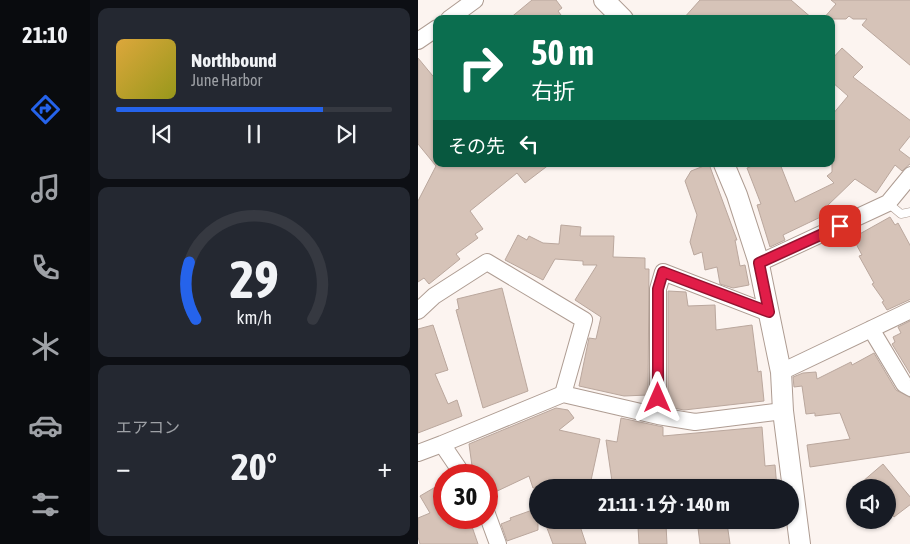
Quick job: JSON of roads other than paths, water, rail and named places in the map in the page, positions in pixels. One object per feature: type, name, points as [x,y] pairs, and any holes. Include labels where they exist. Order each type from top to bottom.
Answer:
[{"type":"street","points":[[455,15],[476,0]]},
{"type":"street","points":[[604,0],[619,15]]},
{"type":"street","points":[[418,41],[433,31]]},
{"type":"street","points":[[725,167],[737,195],[759,263],[781,372],[783,411],[800,544]]},
{"type":"street","points":[[759,263],[888,203],[910,175]]},
{"type":"street","points":[[418,311],[434,296],[487,262],[584,320],[563,394]]},
{"type":"street","points":[[658,416],[658,289],[663,272],[769,312]]},
{"type":"street","points":[[781,372],[910,310]]},
{"type":"street","points":[[871,330],[908,389]]},
{"type":"street","points":[[418,453],[563,394],[658,416],[695,422],[783,411]]},
{"type":"street","points":[[442,444],[456,464]]},
{"type":"street","points":[[492,529],[498,544]]},
{"type":"lane","points":[[888,203],[901,214],[910,212]]}]
